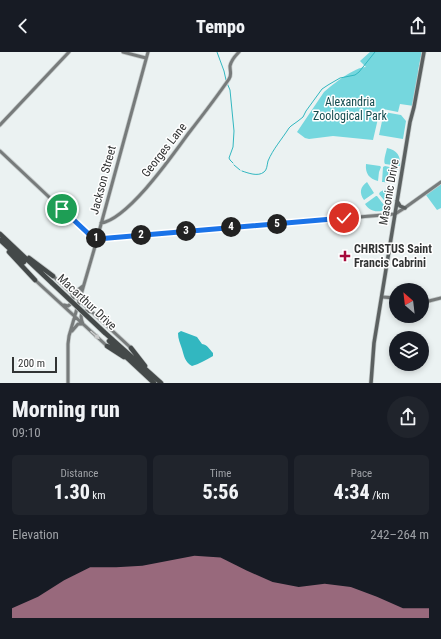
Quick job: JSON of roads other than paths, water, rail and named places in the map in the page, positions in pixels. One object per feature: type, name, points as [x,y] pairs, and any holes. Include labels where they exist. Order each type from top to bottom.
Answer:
[{"type":"highway","name":"Macarthur Drive","points":[[0,234],[51,284],[157,382]]},
{"type":"highway","name":"Macarthur Drive","points":[[0,241],[51,284]]},
{"type":"highway","points":[[0,241],[35,280]]},
{"type":"highway","points":[[10,243],[53,276]]},
{"type":"highway","name":"Macarthur Drive","points":[[103,333],[130,360],[157,382]]},
{"type":"highway","points":[[106,346],[130,360]]},
{"type":"highway","points":[[131,348],[157,382]]},
{"type":"main road","name":"Masonic Drive","points":[[371,383],[374,343],[410,122],[424,52]]},
{"type":"main road","points":[[397,201],[400,206],[405,208]]},
{"type":"street","points":[[0,125],[69,52]]},
{"type":"street","points":[[123,52],[146,58]]},
{"type":"street","name":"Jackson Street","points":[[68,383],[68,344],[148,52]]},
{"type":"street","name":"Georges Lane","points":[[101,223],[108,222],[124,211],[157,176],[231,76],[230,67],[232,61],[239,52]]},
{"type":"street","points":[[0,151],[93,238],[97,239],[395,214],[441,182]]},
{"type":"street","name":"Macarthur Drive","points":[[53,276],[131,348]]},
{"type":"street","name":"Macarthur Drive","points":[[35,280],[106,346]]},
{"type":"street","points":[[62,305],[68,306],[72,303],[73,298],[71,292],[74,293],[83,286]]},
{"type":"street","points":[[382,297],[389,298]]},
{"type":"street","points":[[429,301],[441,298]]},
{"type":"street","points":[[71,333],[78,324],[83,324],[81,316],[82,312],[86,310],[93,313]]},
{"type":"waterway","points":[[217,52],[226,80]]},
{"type":"waterway","points":[[242,171],[250,174],[259,174],[265,171],[270,157],[289,128],[303,117],[322,89],[340,78],[355,75],[375,52]]},
{"type":"waterway","points":[[227,83],[230,90],[234,131],[233,147],[229,158],[233,163]]},
{"type":"waterway","points":[[234,165],[240,170]]},
{"type":"place","name":"CHRISTUS Saint Francis Cabrini","points":[[345,256]]},
{"type":"park label","name":"Alexandria Zoological Park","points":[[350,109]]}]
